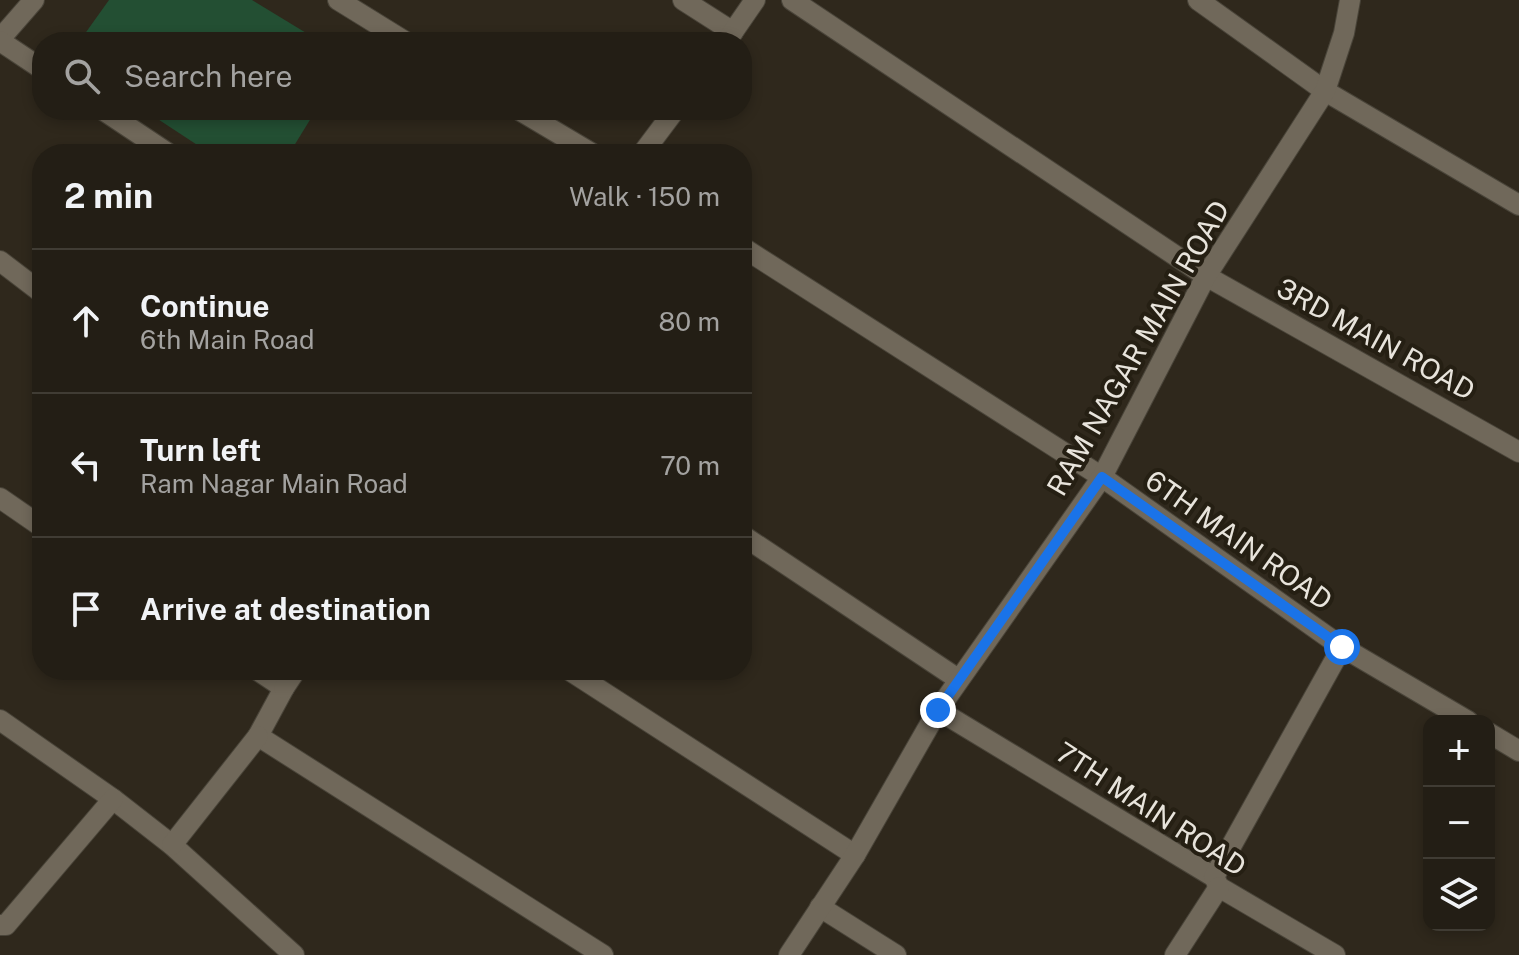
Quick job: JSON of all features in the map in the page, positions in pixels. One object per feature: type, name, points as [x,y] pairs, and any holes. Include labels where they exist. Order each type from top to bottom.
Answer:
[{"type":"street","points":[[32,62],[0,40],[34,0]]},
{"type":"street","points":[[338,0],[390,32]]},
{"type":"street","points":[[683,0],[724,32]]},
{"type":"street","points":[[733,32],[755,0]]},
{"type":"street","name":"3RD MAIN ROAD","points":[[792,0],[1206,276],[1519,452]]},
{"type":"street","points":[[1198,0],[1325,91],[1519,205]]},
{"type":"street","name":"RAM NAGAR MAIN ROAD","points":[[789,955],[855,855],[958,679],[1102,477],[1206,276],[1325,91],[1344,33],[1350,0]]},
{"type":"street","points":[[118,120],[154,144]]},
{"type":"street","points":[[536,120],[576,144]]},
{"type":"street","points":[[650,144],[668,120]]},
{"type":"street","name":"6TH MAIN ROAD","points":[[752,253],[1102,477],[1342,647],[1458,715]]},
{"type":"street","points":[[0,261],[32,285]]},
{"type":"street","points":[[0,498],[32,520]]},
{"type":"street","points":[[752,542],[958,679]]},
{"type":"street","points":[[1175,955],[1342,647]]},
{"type":"street","points":[[272,680],[284,688]]},
{"type":"street","points":[[172,845],[258,736],[289,680]]},
{"type":"street","points":[[584,680],[855,855]]},
{"type":"street","name":"7TH MAIN ROAD","points":[[938,710],[1335,955]]},
{"type":"street","points":[[0,720],[113,799],[172,845],[294,955]]},
{"type":"street","points":[[258,736],[603,955]]},
{"type":"street","points":[[1495,737],[1519,751]]},
{"type":"street","points":[[0,925],[6,925],[113,799]]},
{"type":"street","points":[[820,907],[896,955]]},
{"type":"green space","points":[[109,0],[252,0],[305,32],[86,32]]},
{"type":"green space","points":[[159,120],[310,120],[295,144],[196,144]]},
{"type":"route","points":[[938,710],[1102,477],[1342,647]]}]
